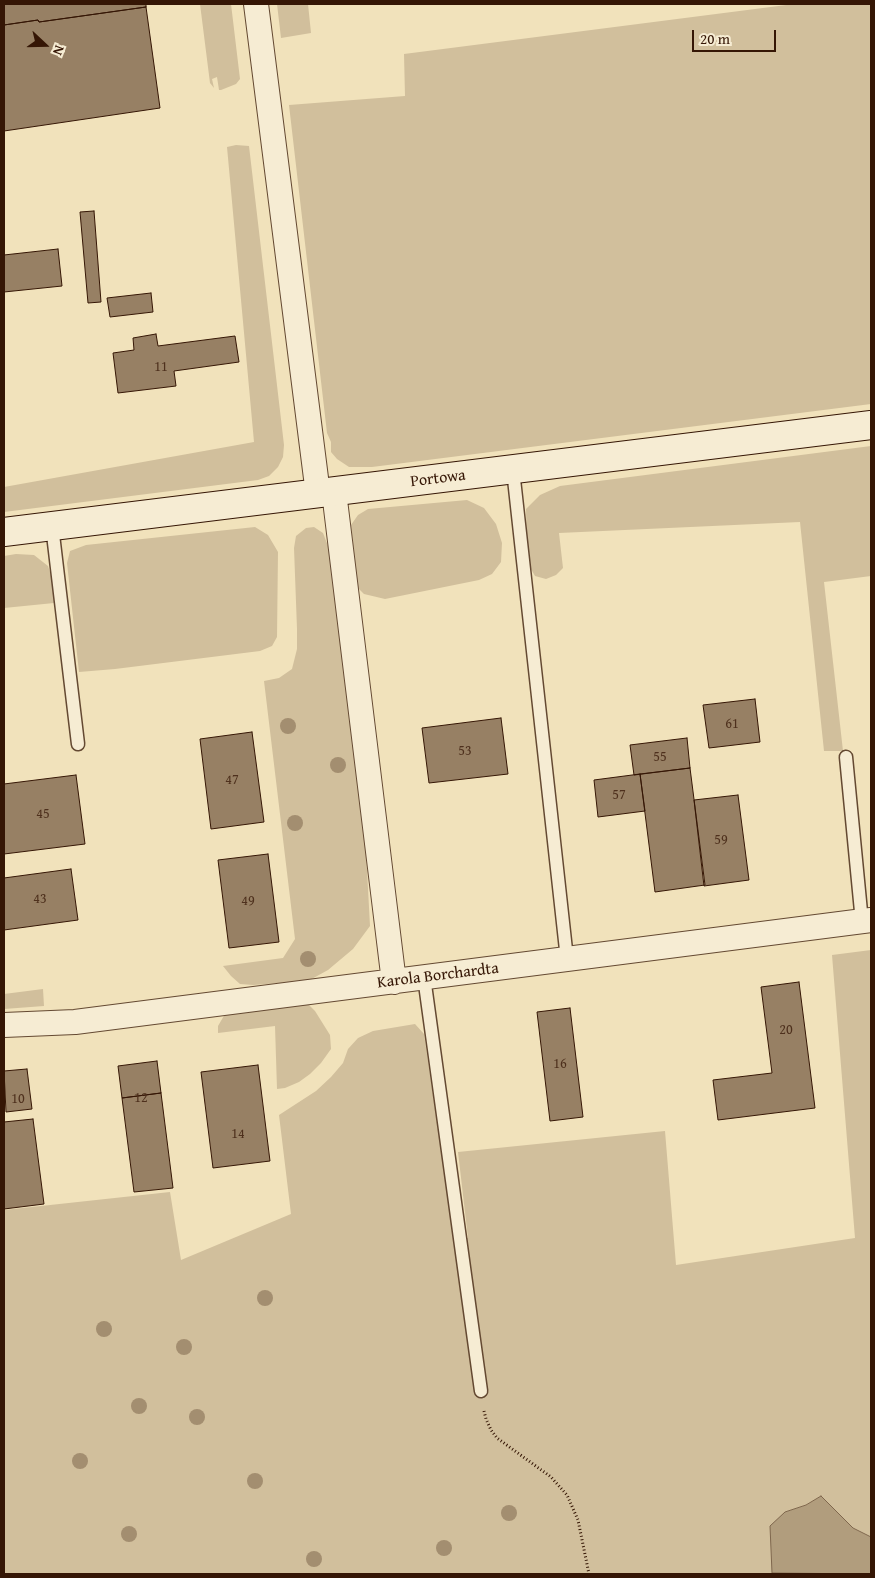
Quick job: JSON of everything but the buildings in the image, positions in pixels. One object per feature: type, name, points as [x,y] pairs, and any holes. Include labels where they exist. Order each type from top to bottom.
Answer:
[{"type":"main road","name":"Portowa","points":[[4,532],[871,426]]},
{"type":"street","points":[[256,4],[394,982]]},
{"type":"street","name":"Karola Borchardta","points":[[4,1025],[75,1022],[867,921]]},
{"type":"lane","points":[[513,470],[567,959]]},
{"type":"lane","points":[[52,526],[78,744]]},
{"type":"lane","points":[[846,757],[867,921]]},
{"type":"lane","points":[[424,977],[481,1391]]},
{"type":"path","points":[[481,1391],[486,1419],[497,1438],[551,1477],[566,1495],[578,1520],[589,1574]]},
{"type":"shaded area","points":[[200,4],[231,4],[240,79],[236,84],[221,90],[219,90],[217,77],[212,79],[214,88],[210,83]]},
{"type":"shaded area","points":[[277,4],[308,4],[311,33],[281,38]]},
{"type":"shaded area","points":[[794,4],[871,4],[871,404],[372,467],[349,467],[337,459],[331,452],[331,442],[327,433],[289,105],[405,96],[404,54]]},
{"type":"shaded area","points":[[236,145],[249,146],[284,445],[283,457],[278,467],[269,476],[258,480],[4,512],[4,487],[254,442],[227,147]]},
{"type":"shaded area","points":[[871,446],[871,576],[824,582],[843,751],[824,751],[800,522],[559,533],[563,568],[556,575],[546,579],[535,576],[527,562],[526,509],[540,495],[560,486]]},
{"type":"shaded area","points":[[467,500],[484,508],[496,524],[502,543],[501,562],[492,574],[479,580],[385,599],[364,594],[357,587],[351,525],[358,515],[368,509]]},
{"type":"shaded area","points":[[255,527],[268,535],[278,552],[277,637],[272,646],[260,651],[79,672],[67,563],[70,551],[86,545]]},
{"type":"shaded area","points":[[314,527],[323,533],[330,551],[362,777],[370,926],[353,949],[328,970],[308,981],[253,985],[240,984],[223,966],[283,958],[295,939],[264,681],[279,678],[292,669],[297,649],[294,548],[296,536],[306,528]]},
{"type":"shaded area","points":[[16,554],[34,555],[48,566],[54,585],[54,603],[4,608],[4,556]]},
{"type":"shaded area","points":[[871,950],[871,1537],[853,1528],[821,1496],[806,1505],[785,1512],[772,1573],[776,1574],[4,1574],[4,1210],[170,1192],[181,1260],[291,1214],[279,1115],[316,1091],[331,1077],[343,1063],[348,1049],[358,1038],[373,1031],[415,1024],[424,1034],[454,1239],[468,1238],[458,1152],[665,1131],[676,1265],[855,1238],[832,955]]},
{"type":"shaded area","points":[[43,989],[44,1006],[4,1009],[4,994]]},
{"type":"shaded area","points":[[298,1003],[309,1005],[315,1011],[330,1035],[331,1049],[310,1074],[299,1082],[277,1089],[275,1026],[218,1033],[218,1026],[225,1014]]},
{"type":"shaded area","points":[[821,1496],[853,1528],[871,1537],[871,1574],[772,1573],[770,1526],[785,1512],[806,1505]]}]
